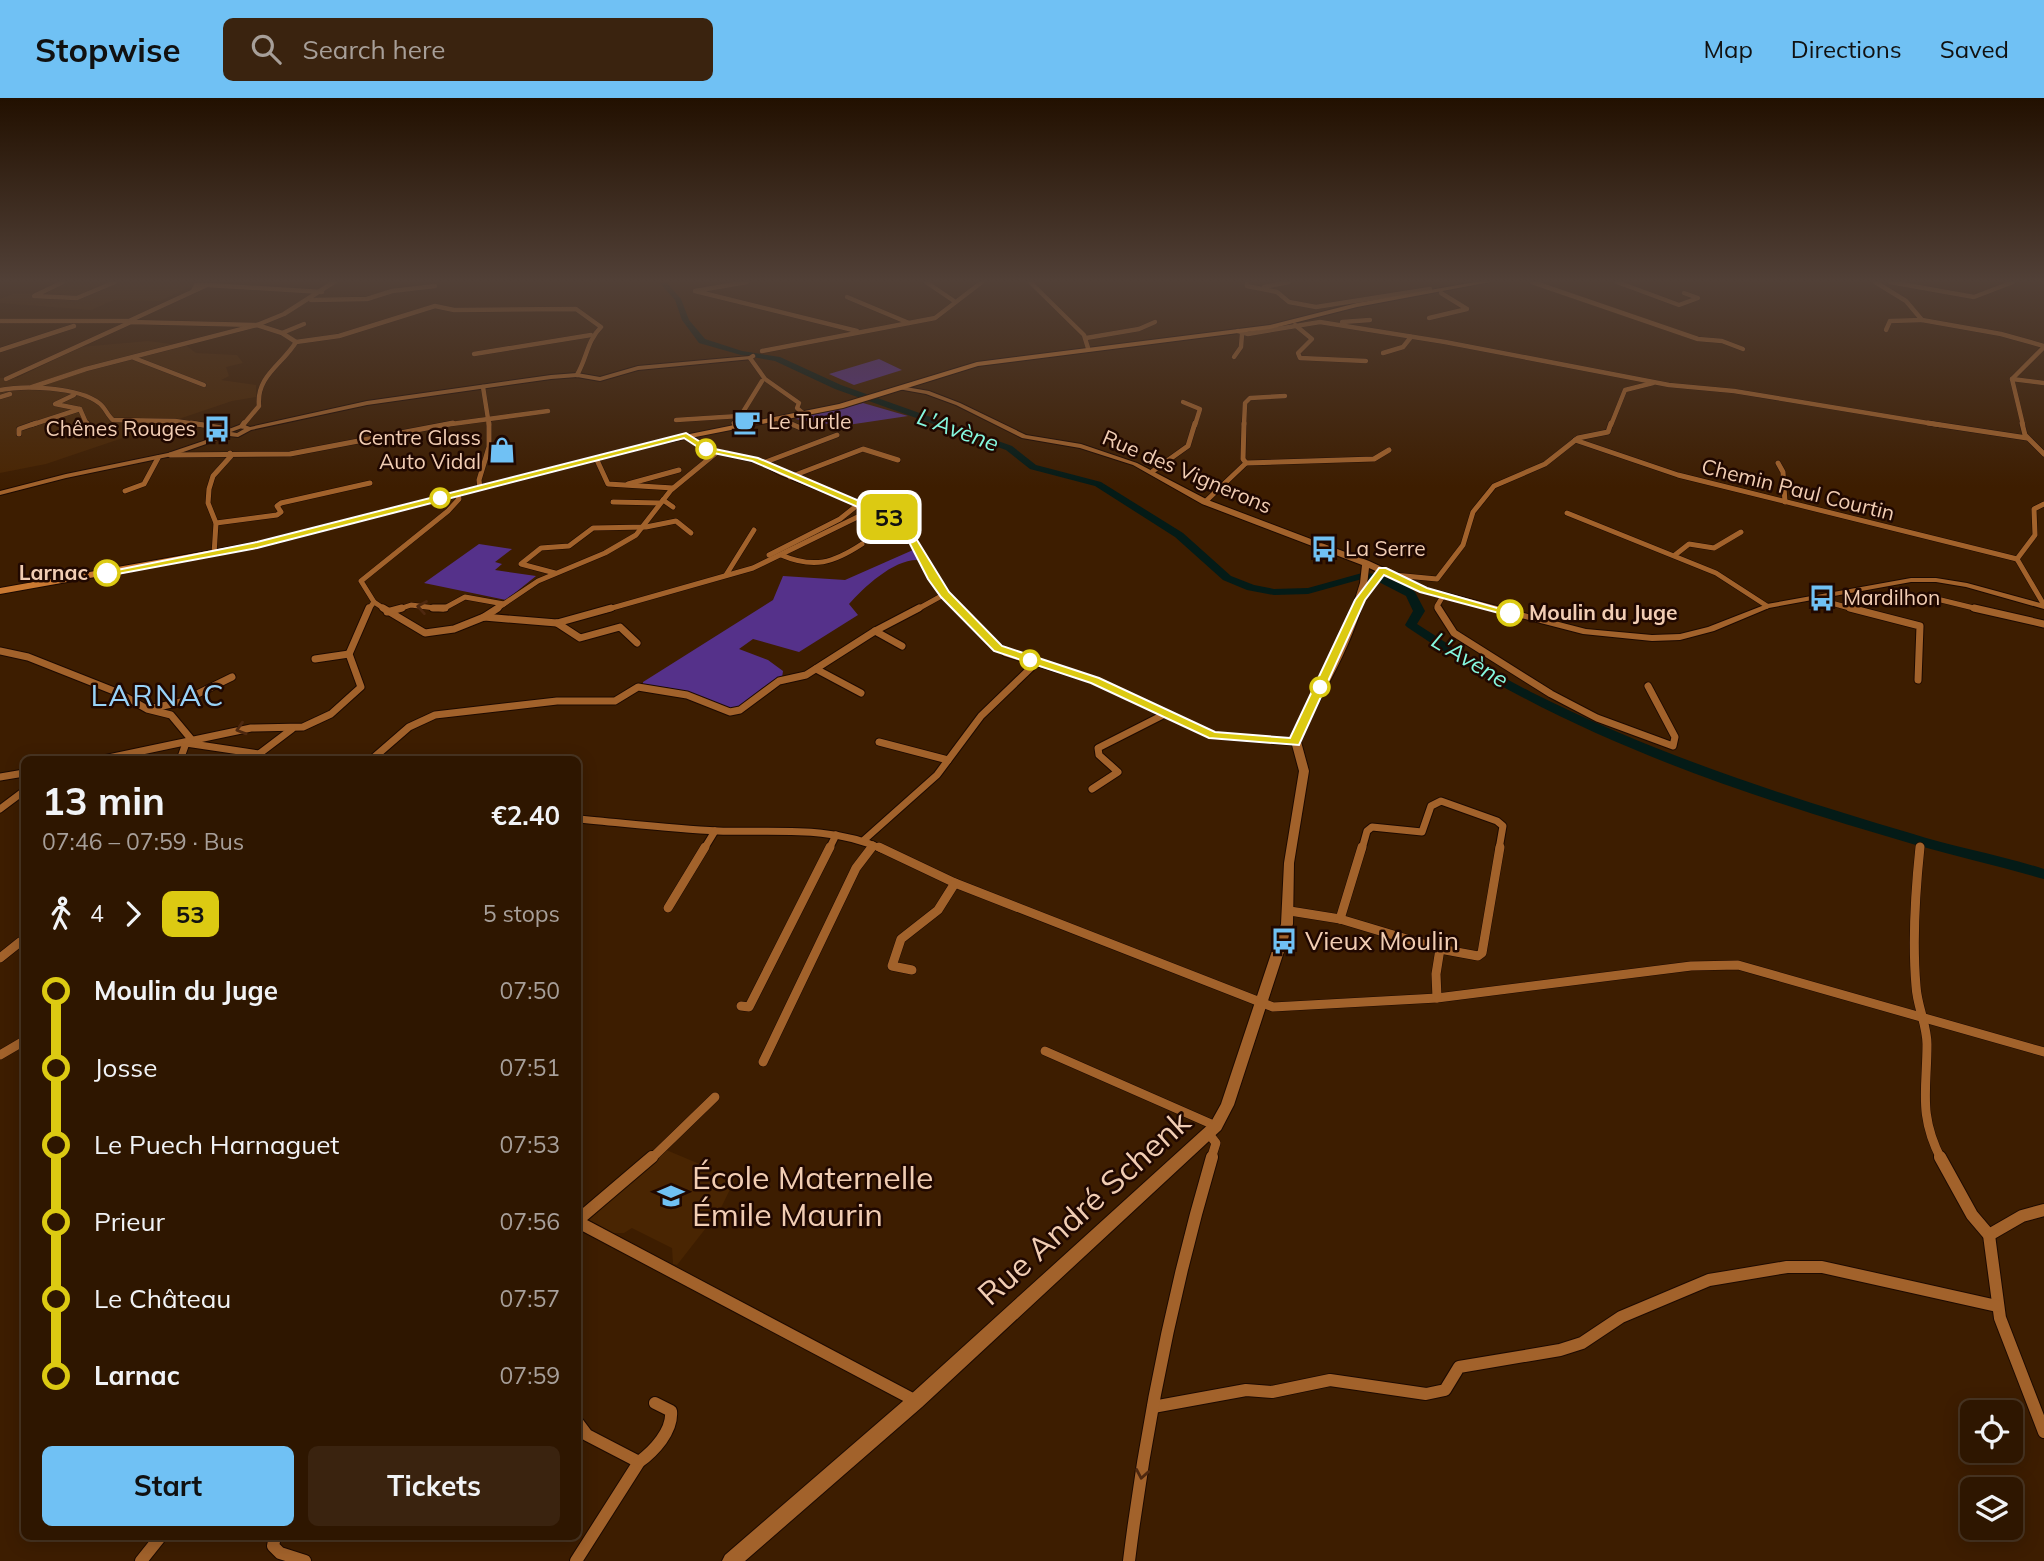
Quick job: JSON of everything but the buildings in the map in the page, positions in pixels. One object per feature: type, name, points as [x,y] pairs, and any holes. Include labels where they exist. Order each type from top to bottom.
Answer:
[{"type":"main road","points":[[0,591],[214,554],[686,436],[858,401],[997,360],[1071,350]]},
{"type":"street","points":[[3,379],[64,350]]},
{"type":"street","points":[[32,387],[163,350]]},
{"type":"street","points":[[0,390],[10,386],[32,387],[74,395],[101,404],[113,420],[175,421],[242,434],[259,406],[256,397],[260,381],[291,350]]},
{"type":"street","points":[[474,354],[488,350]]},
{"type":"street","points":[[576,375],[588,350]]},
{"type":"street","points":[[1234,357],[1239,350]]},
{"type":"street","points":[[1301,350],[1298,353],[1303,360],[1366,361]]},
{"type":"street","points":[[1383,353],[1392,350]]},
{"type":"street","points":[[1483,350],[1655,382],[1734,391],[1816,407],[2027,438]]},
{"type":"street","points":[[2012,379],[2040,350]]},
{"type":"street","points":[[246,428],[367,403],[576,375],[600,379],[638,368],[752,357],[762,381],[760,391],[734,423],[736,426]]},
{"type":"street","points":[[134,358],[204,385]]},
{"type":"street","points":[[3,379],[13,381],[10,386]]},
{"type":"street","points":[[2012,379],[2044,383]]},
{"type":"street","points":[[2012,379],[2027,438],[2044,454]]},
{"type":"street","points":[[762,381],[782,390],[799,403],[801,411]]},
{"type":"street","points":[[1394,575],[1437,579],[1463,545],[1473,512],[1494,486],[1545,464],[1575,440],[1608,432],[1625,390],[1655,382]]},
{"type":"street","name":"Rue des Vignerons","points":[[916,383],[927,392],[1024,437],[1093,449],[1153,471],[1205,502],[1443,596],[1601,634],[1668,638],[1707,630],[1767,606],[1876,584],[1929,579],[1967,585],[2044,606]]},
{"type":"street","points":[[480,488],[478,481],[489,452],[484,387]]},
{"type":"street","name":"Rue des Vignerons","points":[[900,388],[927,392]]},
{"type":"street","points":[[0,397],[10,394]]},
{"type":"street","points":[[74,395],[55,404],[80,409]]},
{"type":"street","points":[[1246,463],[1243,460],[1245,404],[1250,398],[1285,396]]},
{"type":"street","points":[[1153,471],[1189,444],[1200,409],[1183,402]]},
{"type":"street","points":[[80,409],[89,429]]},
{"type":"street","points":[[19,434],[19,429],[80,409]]},
{"type":"street","points":[[170,455],[290,454],[488,417],[548,411]]},
{"type":"street","points":[[676,420],[739,416]]},
{"type":"street","points":[[782,418],[803,429]]},
{"type":"street","points":[[0,493],[66,476],[170,455],[227,432]]},
{"type":"street","points":[[763,463],[837,435]]},
{"type":"street","points":[[686,436],[716,453],[763,463],[790,477],[860,503],[893,519],[911,537],[933,579],[945,594],[998,649],[1095,681],[1213,736],[1294,742],[1369,581],[1380,572]]},
{"type":"street","name":"Chemin Paul Courtin","points":[[1575,440],[1678,475],[2017,559]]},
{"type":"street","points":[[790,477],[863,449],[898,460]]},
{"type":"street","points":[[1205,502],[1246,463],[1374,458],[1389,450]]},
{"type":"street","points":[[214,554],[216,523],[208,503],[209,489],[211,479],[231,456],[230,453]]},
{"type":"street","points":[[458,494],[459,499],[430,528],[367,574],[362,585],[374,602],[387,612],[428,634],[484,617],[555,573],[622,544],[642,527],[673,488],[716,453]]},
{"type":"street","points":[[125,491],[144,484],[158,458]]},
{"type":"street","points":[[596,458],[608,484],[673,488]]},
{"type":"street","points":[[1778,463],[1783,472],[1785,502]]},
{"type":"street","points":[[626,486],[679,470]]},
{"type":"street","points":[[216,523],[276,514],[281,512],[277,506],[281,503],[370,483]]},
{"type":"street","points":[[613,502],[662,502],[673,507]]},
{"type":"street","points":[[735,572],[840,519],[860,503]]},
{"type":"street","points":[[2044,504],[2034,509],[2035,534],[2017,559],[2044,606]]},
{"type":"street","points":[[484,617],[557,623],[735,572],[781,555],[874,509]]},
{"type":"street","points":[[1567,513],[1675,555],[1731,581],[1767,606]]},
{"type":"street","points":[[555,573],[521,564],[541,548],[569,545],[593,528],[642,527],[677,521],[691,533]]},
{"type":"street","points":[[726,575],[754,530]]},
{"type":"street","points":[[1675,555],[1689,544],[1714,548],[1741,532]]},
{"type":"street","points":[[780,538],[787,546]]},
{"type":"street","points":[[781,555],[803,566],[815,566],[862,544]]},
{"type":"street","points":[[1366,567],[1369,581]]},
{"type":"street","points":[[376,756],[416,722],[435,715],[556,701],[615,701],[638,687],[646,686],[687,695],[730,712],[740,710],[779,681],[806,675],[875,631],[945,594]]},
{"type":"street","points":[[1443,596],[1437,606],[1450,629],[1476,647],[1579,710],[1673,746],[1675,737],[1648,685]]},
{"type":"street","points":[[387,612],[411,605],[437,610],[465,597],[504,604]]},
{"type":"street","points":[[1813,598],[1920,626],[1918,680]]},
{"type":"street","points":[[1941,600],[2044,624]]},
{"type":"street","points":[[0,651],[28,657],[119,693],[147,709],[171,715],[188,741],[259,754],[292,729],[318,721],[351,701],[361,687],[349,654],[369,607],[374,602]]},
{"type":"street","points":[[557,623],[580,639],[620,627],[637,643]]},
{"type":"street","points":[[875,631],[902,646]]},
{"type":"street","points":[[316,659],[349,654]]},
{"type":"street","points":[[763,1062],[783,1034],[869,843],[937,775],[981,716],[1037,662]]},
{"type":"street","points":[[816,669],[845,687],[862,693]]},
{"type":"street","points":[[147,709],[181,702],[232,677]]},
{"type":"street","points":[[1092,789],[1118,772],[1099,755],[1098,748],[1165,714]]},
{"type":"street","points":[[118,756],[233,732],[253,725],[292,729]]},
{"type":"street","points":[[182,756],[188,741]]},
{"type":"street","points":[[879,742],[947,760]]},
{"type":"street","name":"Rue André Schenk","points":[[731,1561],[916,1401],[1213,1130],[1227,1105],[1290,911],[1289,863],[1304,771],[1294,742]]},
{"type":"street","points":[[0,777],[21,774]]},
{"type":"street","points":[[0,808],[21,793]]},
{"type":"street","points":[[1290,911],[1340,919],[1471,957],[1482,953],[1493,869],[1503,826],[1441,801],[1431,806],[1422,832],[1378,826],[1367,831],[1340,919]]},
{"type":"street","points":[[581,819],[715,831],[779,830],[836,835],[869,843],[956,883],[1143,955],[1259,1004],[1273,1007],[1437,998],[1691,966],[1738,965],[2044,1052]]},
{"type":"street","points":[[668,908],[715,831]]},
{"type":"street","points":[[741,1006],[749,1007],[836,835]]},
{"type":"street","points":[[1920,847],[1912,919],[1916,990],[1925,1020],[1927,1042],[1923,1092],[1927,1121],[1946,1167],[1972,1215],[1989,1235],[1997,1306],[2044,1432]]},
{"type":"street","points":[[912,970],[892,966],[901,939],[938,910],[956,883]]},
{"type":"street","points":[[0,958],[20,942]]},
{"type":"street","points":[[1437,998],[1436,974],[1440,949]]},
{"type":"street","points":[[0,1055],[21,1043]]},
{"type":"street","points":[[1045,1051],[1213,1130],[1216,1143],[1183,1252],[1153,1407],[1129,1561]]},
{"type":"street","points":[[581,1219],[629,1179],[715,1097]]},
{"type":"street","points":[[1989,1235],[2022,1216],[2044,1210]]},
{"type":"street","points":[[581,1223],[916,1401]]},
{"type":"street","points":[[1153,1407],[1246,1390],[1272,1392],[1330,1380],[1426,1394],[1445,1390],[1459,1367],[1560,1350],[1582,1343],[1622,1317],[1709,1280],[1787,1267],[1822,1267],[1997,1306]]},
{"type":"street","points":[[576,1561],[639,1462],[657,1446],[673,1418],[671,1411],[655,1403]]},
{"type":"street","points":[[581,1427],[587,1435],[639,1462]]},
{"type":"street","points":[[141,1561],[158,1540]]},
{"type":"street","points":[[274,1540],[273,1546],[280,1553],[305,1561]]},
{"type":"shaded area","points":[[73,350],[192,350],[196,353],[237,355],[243,363],[226,367],[229,376],[221,380],[256,385],[256,397],[232,401],[46,464],[0,473],[0,378],[17,378]]},
{"type":"shaded area","points":[[879,359],[902,370],[854,385],[829,374]]},
{"type":"shaded area","points":[[863,403],[908,416],[841,426],[795,419]]},
{"type":"shaded area","points":[[479,544],[512,549],[495,562],[502,564],[495,570],[536,576],[506,600],[424,583]]},
{"type":"shaded area","points":[[913,550],[919,560],[890,569],[871,582],[849,604],[858,615],[799,652],[753,639],[739,649],[768,660],[783,671],[782,678],[742,707],[730,710],[666,687],[643,687],[643,682],[773,600],[783,576],[845,580]]},
{"type":"shaded area","name":"École Maternelle Émile Maurin","points":[[664,1149],[735,1179],[720,1210],[677,1265],[673,1264],[672,1248],[632,1228],[624,1233],[613,1233],[589,1220]]},
{"type":"waterway","name":"L'Avène","points":[[732,350],[777,359],[838,387],[1009,448],[1033,467],[1098,484],[1179,535],[1227,578],[1251,588],[1274,592],[1308,591],[1362,576],[1377,577],[1403,588],[1411,594],[1419,611],[1411,625],[1467,662],[1586,724],[1649,750],[1778,796],[1923,842],[2044,874]]},
{"type":"bus line","name":"53","points":[[107,573],[257,545],[686,436],[707,450],[755,459],[775,471],[874,509],[893,519],[911,537],[933,579],[945,594],[998,649],[1095,681],[1122,692],[1188,727],[1213,736],[1294,742],[1348,631],[1360,600],[1377,573],[1382,570],[1424,590],[1510,613]]},
{"type":"place","name":"Le Turtle","points":[[747,422]]},
{"type":"place","name":"Chênes Rouges","points":[[217,429]]},
{"type":"place","name":"Centre Glass Auto Vidal","points":[[502,450]]},
{"type":"place","name":"La Serre","points":[[1324,549]]},
{"type":"place","name":"Larnac","points":[[107,573]]},
{"type":"place","name":"Mardilhon","points":[[1822,598]]},
{"type":"place","name":"Moulin du Juge","points":[[1510,613]]},
{"type":"place","name":"Vieux Moulin","points":[[1284,941]]},
{"type":"place","name":"École Maternelle Émile Maurin","points":[[671,1196]]},
{"type":"district","name":"LARNAC","points":[[158,696]]}]
